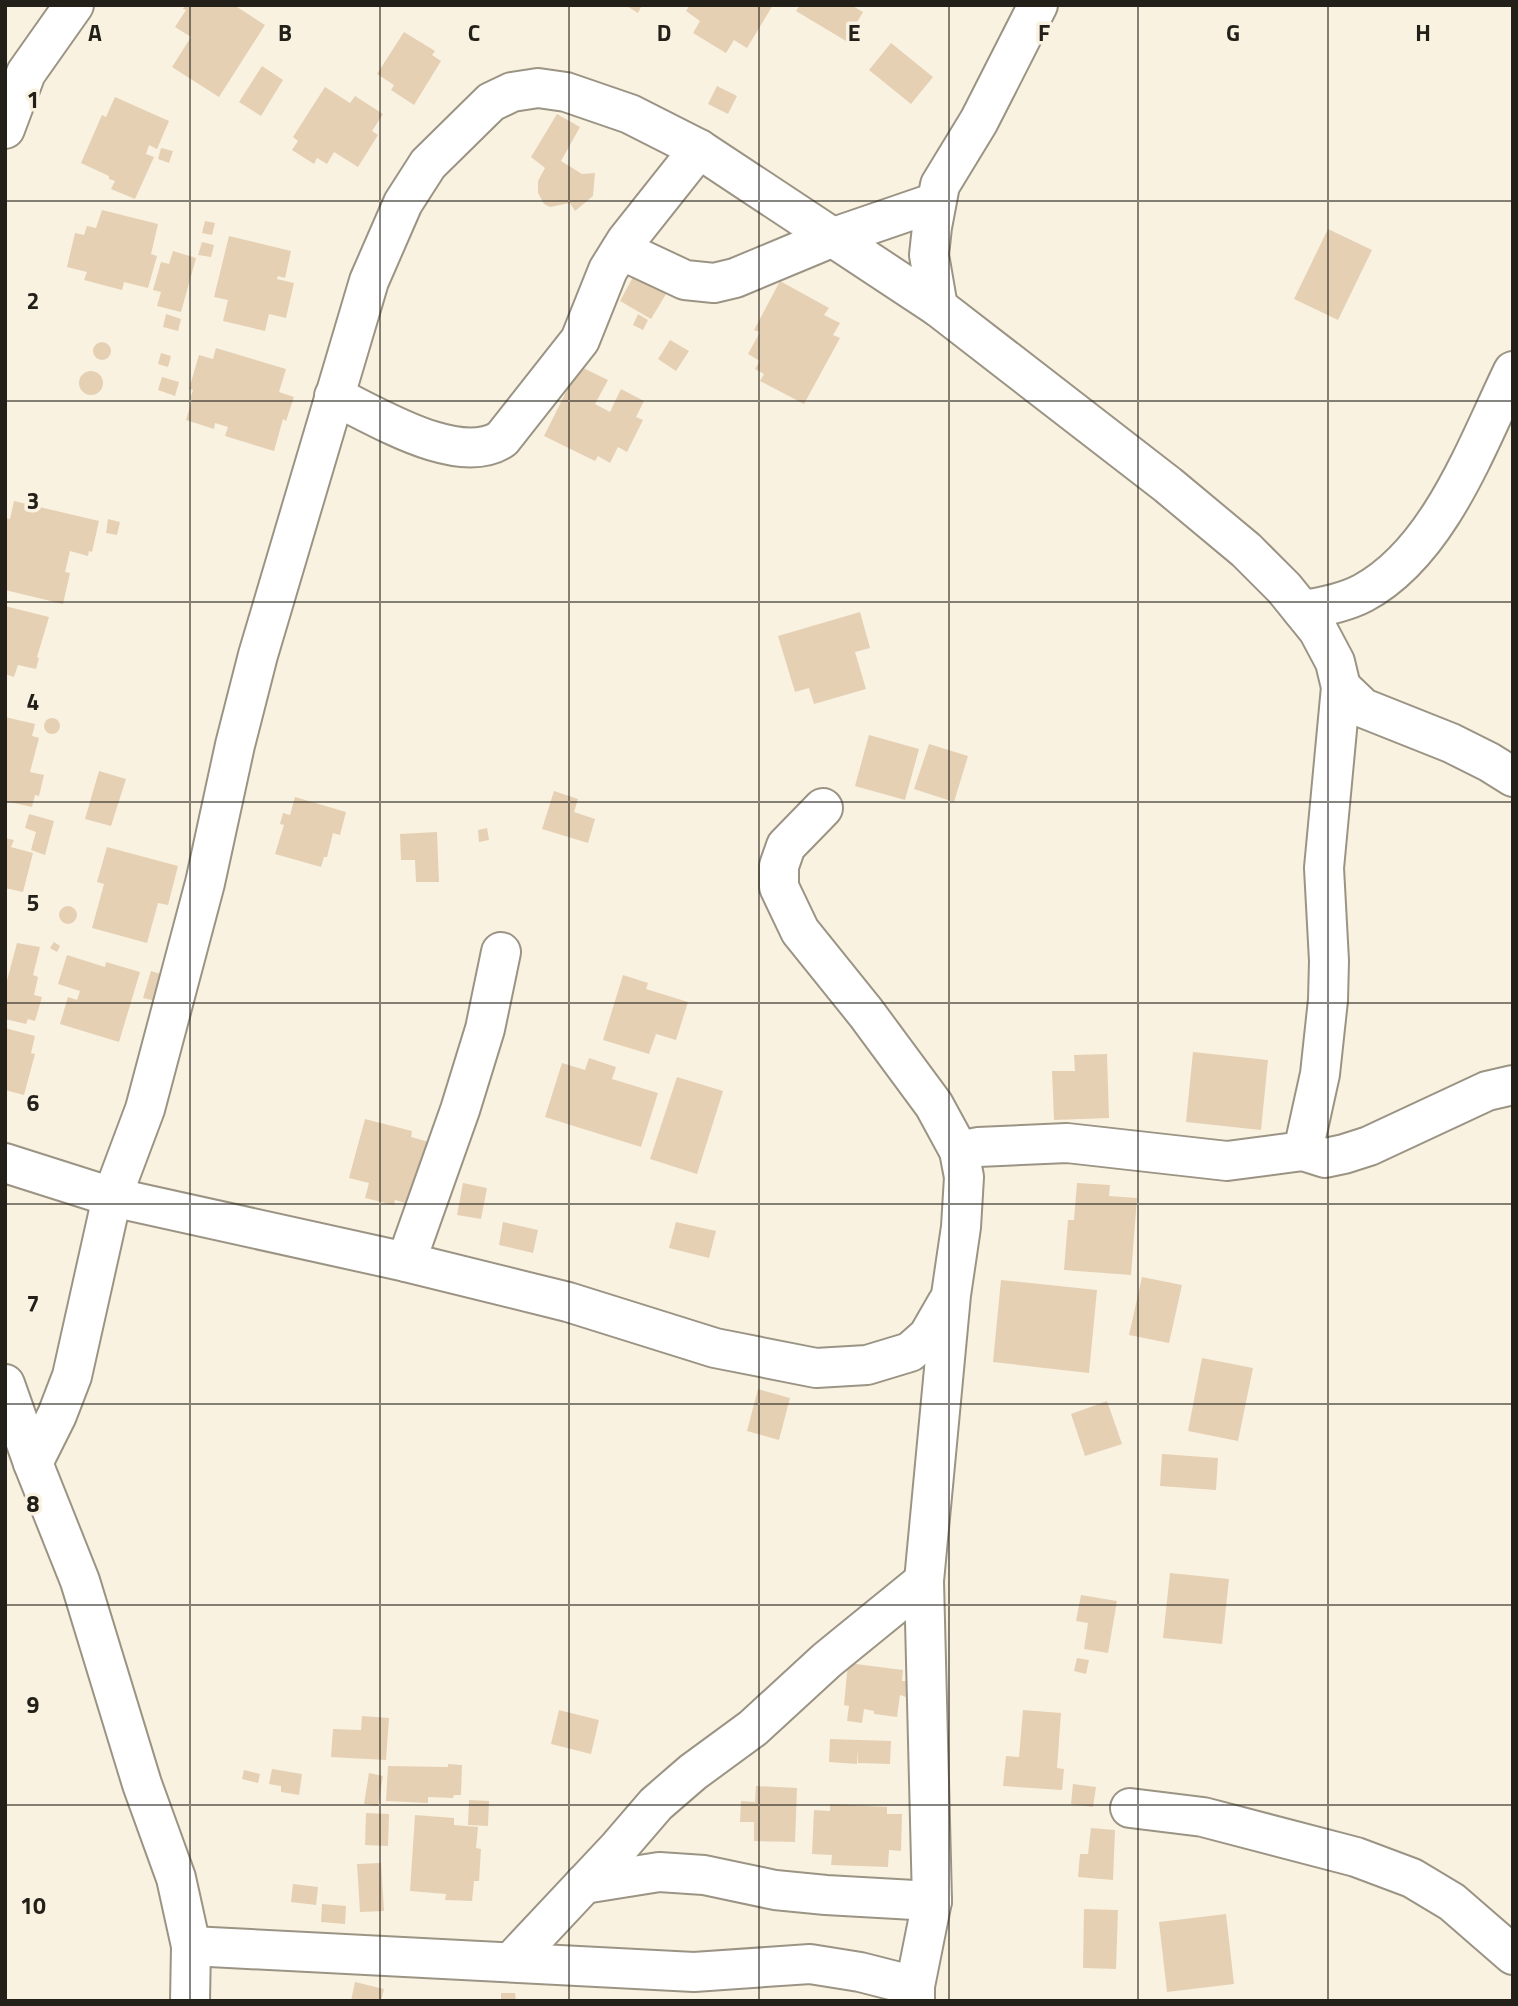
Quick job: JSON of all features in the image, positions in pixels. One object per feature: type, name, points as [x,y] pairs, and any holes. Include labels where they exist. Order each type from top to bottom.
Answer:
[{"type":"street","points":[[5,129],[15,68],[74,5]]},
{"type":"street","points":[[938,307],[929,255],[940,185],[979,121],[1038,5]]},
{"type":"street","points":[[33,1463],[57,1415],[72,1376],[112,1197],[145,1109],[205,883],[255,667],[369,281],[402,203],[428,164],[491,102],[522,89],[566,92],[630,114],[699,149],[831,239],[938,307],[1168,485],[1246,550],[1284,588],[1318,630],[1335,662],[1341,687],[1324,868],[1329,961],[1328,1000],[1320,1074],[1303,1152]]},
{"type":"street","points":[[334,396],[428,440],[474,448],[495,444],[510,430],[580,340],[608,270],[645,216],[699,149]]},
{"type":"street","points":[[621,250],[685,280],[714,283],[735,278],[831,239],[936,202]]},
{"type":"street","points":[[1302,610],[1335,605],[1363,593],[1403,564],[1440,517],[1513,371]]},
{"type":"street","points":[[1341,687],[1363,708],[1451,743],[1513,777]]},
{"type":"street","points":[[191,1946],[694,1972],[810,1964],[860,1972],[915,1993],[933,1900],[924,1581],[951,1295],[964,1190],[962,1163],[959,1151],[934,1105],[910,1070],[800,931],[779,887],[779,866],[786,846],[823,808]]},
{"type":"street","points":[[406,1262],[460,1110],[485,1029],[501,952]]},
{"type":"street","points":[[959,1151],[978,1147],[1067,1143],[1227,1161],[1303,1152],[1325,1158],[1369,1146],[1487,1091],[1513,1085]]},
{"type":"street","points":[[5,1163],[112,1197],[406,1262],[568,1302],[715,1348],[816,1368],[867,1365],[910,1352],[937,1323],[951,1295]]},
{"type":"street","points":[[5,1384],[80,1580],[142,1784],[176,1878],[191,1946],[190,2001]]},
{"type":"street","points":[[512,1961],[656,1804],[693,1772],[753,1728],[827,1660],[924,1581]]},
{"type":"street","points":[[1130,1808],[1203,1817],[1356,1857],[1412,1878],[1452,1902],[1513,1955]]},
{"type":"street","points":[[584,1884],[659,1872],[704,1875],[775,1890],[933,1900]]},
{"type":"building","points":[[185,5],[234,5],[265,25],[219,97],[172,67],[191,37],[175,27],[186,10],[183,9]]},
{"type":"building","points":[[625,5],[642,5],[638,13]]},
{"type":"building","points":[[690,5],[773,5],[747,48],[734,40],[726,53],[693,33],[700,21],[686,11]]},
{"type":"building","points":[[800,5],[851,5],[863,12],[846,41],[796,11]]},
{"type":"building","points":[[404,32],[435,51],[432,55],[441,61],[414,105],[391,90],[394,85],[377,74]]},
{"type":"building","points":[[891,43],[933,77],[911,104],[869,70]]},
{"type":"building","points":[[262,66],[283,80],[261,116],[239,102]]},
{"type":"building","points":[[717,86],[737,96],[728,114],[708,104]]},
{"type":"building","points":[[325,87],[350,103],[355,96],[383,114],[372,131],[378,135],[358,167],[334,152],[327,164],[317,158],[314,164],[292,150],[298,141],[293,137]]},
{"type":"building","points":[[115,97],[169,121],[157,149],[149,145],[146,154],[154,157],[135,199],[111,189],[115,181],[81,163],[102,115],[106,117]]},
{"type":"building","points":[[557,114],[580,127],[561,161],[582,174],[595,173],[593,196],[575,211],[570,203],[550,207],[544,204],[538,193],[538,181],[545,168],[531,157]]},
{"type":"building","points":[[161,148],[173,151],[169,163],[158,159]]},
{"type":"building","points":[[102,210],[158,224],[151,254],[157,256],[148,288],[124,282],[122,290],[84,280],[87,272],[67,267],[75,233],[84,235],[87,226],[96,228]]},
{"type":"building","points":[[205,221],[215,223],[212,235],[202,233]]},
{"type":"building","points":[[1328,229],[1372,250],[1338,320],[1294,299]]},
{"type":"building","points":[[229,236],[291,251],[285,278],[278,276],[277,279],[294,283],[286,318],[269,314],[265,331],[223,321],[228,300],[214,297]]},
{"type":"building","points":[[202,242],[214,245],[211,257],[198,255]]},
{"type":"building","points":[[173,251],[196,258],[181,312],[157,306],[161,292],[153,290],[161,262],[169,264]]},
{"type":"building","points":[[639,266],[672,284],[651,319],[620,301]]},
{"type":"building","points":[[780,281],[829,308],[824,315],[840,323],[833,335],[840,338],[804,404],[760,381],[764,374],[755,369],[760,361],[748,354],[760,332],[754,330]]},
{"type":"building","points":[[166,314],[181,319],[178,331],[163,327]]},
{"type":"building","points":[[638,314],[648,320],[643,330],[633,325]]},
{"type":"building","points":[[670,340],[689,351],[676,371],[658,359]]},
{"type":"building","points":[[98,342],[106,342],[111,351],[109,358],[98,360],[93,355],[93,347]]},
{"type":"building","points":[[216,348],[286,369],[279,392],[294,397],[286,421],[283,419],[274,451],[225,436],[228,427],[215,423],[214,429],[186,420],[193,390],[189,389],[199,355],[213,359]]},
{"type":"building","points":[[161,353],[171,356],[168,367],[158,364]]},
{"type":"building","points":[[579,366],[608,380],[595,404],[610,412],[621,389],[644,401],[636,417],[643,420],[627,452],[618,447],[610,463],[598,456],[595,461],[544,436]]},
{"type":"building","points":[[86,371],[96,371],[103,378],[103,388],[96,395],[86,395],[79,388],[79,378]]},
{"type":"building","points":[[162,377],[179,382],[175,396],[158,390]]},
{"type":"building","points":[[14,501],[99,521],[92,552],[89,551],[88,556],[70,551],[65,572],[70,573],[63,604],[5,590],[5,518],[10,519]]},
{"type":"building","points":[[108,519],[120,522],[117,535],[106,533]]},
{"type":"building","points":[[5,606],[49,617],[36,669],[18,665],[14,677],[5,674]]},
{"type":"building","points":[[860,612],[870,648],[855,652],[866,689],[814,704],[809,688],[795,692],[778,636]]},
{"type":"building","points":[[5,717],[35,724],[32,736],[39,738],[30,772],[44,775],[39,796],[35,795],[32,807],[5,801]]},
{"type":"building","points":[[52,718],[58,720],[58,732],[52,734],[46,732],[44,726],[46,720]]},
{"type":"building","points":[[869,735],[919,749],[905,800],[855,786]]},
{"type":"building","points":[[929,744],[968,756],[954,802],[914,789]]},
{"type":"building","points":[[99,771],[126,779],[111,826],[85,819]]},
{"type":"building","points":[[554,791],[578,799],[574,812],[595,819],[588,843],[542,829]]},
{"type":"building","points":[[295,797],[346,812],[340,835],[333,833],[327,857],[324,857],[321,867],[275,854],[284,825],[280,824],[283,813],[290,815]]},
{"type":"building","points":[[29,814],[54,821],[45,855],[31,850],[36,832],[25,828]]},
{"type":"building","points":[[487,828],[489,840],[479,842],[478,830]]},
{"type":"building","points":[[437,832],[439,882],[416,882],[415,860],[401,860],[400,834]]},
{"type":"building","points":[[5,838],[14,840],[11,847],[33,853],[23,892],[5,888]]},
{"type":"building","points":[[107,847],[178,866],[168,905],[158,903],[147,943],[92,928],[104,884],[97,882]]},
{"type":"building","points":[[68,906],[74,909],[77,915],[74,921],[68,924],[62,921],[59,915],[62,909]]},
{"type":"building","points":[[54,942],[60,946],[57,952],[50,948]]},
{"type":"building","points":[[17,943],[40,947],[33,975],[38,977],[34,995],[42,997],[35,1021],[28,1019],[26,1024],[5,1019],[5,988]]},
{"type":"building","points":[[67,955],[105,967],[106,962],[140,972],[119,1042],[60,1024],[68,997],[77,1000],[80,991],[58,984]]},
{"type":"building","points":[[151,971],[167,976],[160,1002],[143,998]]},
{"type":"building","points":[[623,975],[648,983],[646,989],[688,1002],[676,1040],[656,1034],[649,1054],[603,1040]]},
{"type":"building","points":[[5,1028],[35,1036],[31,1053],[35,1054],[24,1095],[5,1090]]},
{"type":"building","points":[[1193,1052],[1268,1060],[1261,1130],[1186,1122]]},
{"type":"building","points":[[1107,1054],[1109,1118],[1054,1120],[1052,1071],[1075,1071],[1074,1055]]},
{"type":"building","points":[[589,1058],[616,1067],[612,1079],[658,1093],[641,1147],[545,1117],[562,1063],[585,1070]]},
{"type":"building","points":[[677,1077],[723,1091],[697,1174],[650,1159]]},
{"type":"building","points":[[365,1119],[412,1131],[411,1137],[429,1142],[412,1205],[395,1200],[394,1205],[365,1198],[369,1183],[349,1178]]},
{"type":"building","points":[[463,1183],[487,1188],[481,1219],[457,1215]]},
{"type":"building","points":[[1077,1183],[1110,1185],[1109,1196],[1137,1198],[1131,1275],[1064,1270],[1068,1220],[1074,1220]]},
{"type":"building","points":[[503,1222],[538,1230],[533,1253],[499,1245]]},
{"type":"building","points":[[676,1222],[716,1231],[709,1258],[669,1248]]},
{"type":"building","points":[[1142,1277],[1182,1285],[1169,1343],[1129,1335]]},
{"type":"building","points":[[1001,1280],[1097,1290],[1089,1373],[993,1362]]},
{"type":"building","points":[[1202,1358],[1253,1368],[1238,1441],[1188,1431]]},
{"type":"building","points":[[758,1389],[790,1398],[779,1440],[747,1431]]},
{"type":"building","points":[[1107,1401],[1122,1444],[1085,1456],[1071,1414]]},
{"type":"building","points":[[1162,1454],[1218,1458],[1216,1490],[1160,1486]]},
{"type":"building","points":[[1170,1573],[1229,1579],[1222,1644],[1163,1638]]},
{"type":"building","points":[[1081,1595],[1117,1601],[1108,1653],[1084,1649],[1088,1623],[1076,1621]]},
{"type":"building","points":[[1077,1658],[1089,1660],[1086,1674],[1074,1671]]},
{"type":"building","points":[[848,1663],[903,1670],[902,1681],[908,1681],[906,1697],[900,1695],[897,1717],[874,1714],[874,1711],[864,1709],[862,1723],[847,1721],[849,1706],[844,1705]]},
{"type":"building","points":[[559,1710],[599,1720],[591,1754],[551,1744]]},
{"type":"building","points":[[1023,1710],[1061,1713],[1057,1768],[1064,1769],[1062,1790],[1003,1786],[1006,1756],[1019,1757]]},
{"type":"building","points":[[362,1716],[389,1718],[386,1760],[331,1757],[333,1729],[361,1730]]},
{"type":"building","points":[[830,1739],[891,1741],[890,1764],[858,1763],[858,1750],[857,1764],[829,1762]]},
{"type":"building","points":[[448,1764],[462,1765],[461,1795],[454,1795],[453,1798],[428,1797],[428,1803],[386,1801],[388,1766],[448,1767]]},
{"type":"building","points":[[272,1769],[302,1774],[299,1795],[281,1792],[281,1786],[269,1784]]},
{"type":"building","points":[[244,1770],[260,1774],[258,1783],[242,1779]]},
{"type":"building","points":[[369,1773],[383,1776],[378,1806],[364,1804]]},
{"type":"building","points":[[1073,1784],[1096,1787],[1093,1807],[1071,1804]]},
{"type":"building","points":[[756,1786],[797,1788],[795,1842],[754,1841],[754,1822],[740,1822],[741,1801],[755,1802]]},
{"type":"building","points":[[469,1800],[489,1801],[488,1826],[468,1825]]},
{"type":"building","points":[[830,1804],[887,1807],[887,1814],[902,1814],[901,1851],[889,1850],[888,1867],[831,1865],[832,1855],[812,1854],[814,1810],[830,1811]]},
{"type":"building","points":[[366,1813],[389,1814],[388,1846],[365,1845]]},
{"type":"building","points":[[415,1815],[454,1818],[454,1825],[478,1827],[476,1848],[481,1849],[479,1881],[474,1881],[472,1901],[445,1900],[446,1894],[410,1891]]},
{"type":"building","points":[[1091,1828],[1115,1830],[1113,1880],[1078,1877],[1080,1854],[1088,1854]]},
{"type":"building","points":[[381,1863],[384,1911],[360,1912],[357,1864]]},
{"type":"building","points":[[293,1884],[318,1887],[316,1905],[291,1902]]},
{"type":"building","points":[[322,1904],[346,1906],[345,1924],[321,1922]]},
{"type":"building","points":[[1084,1909],[1118,1910],[1116,1969],[1083,1968]]},
{"type":"building","points":[[1226,1914],[1234,1984],[1167,1992],[1159,1922]]},
{"type":"building","points":[[355,1982],[384,1989],[381,2001],[351,2001]]},
{"type":"building","points":[[501,1993],[515,1993],[516,2001],[501,2001]]}]
